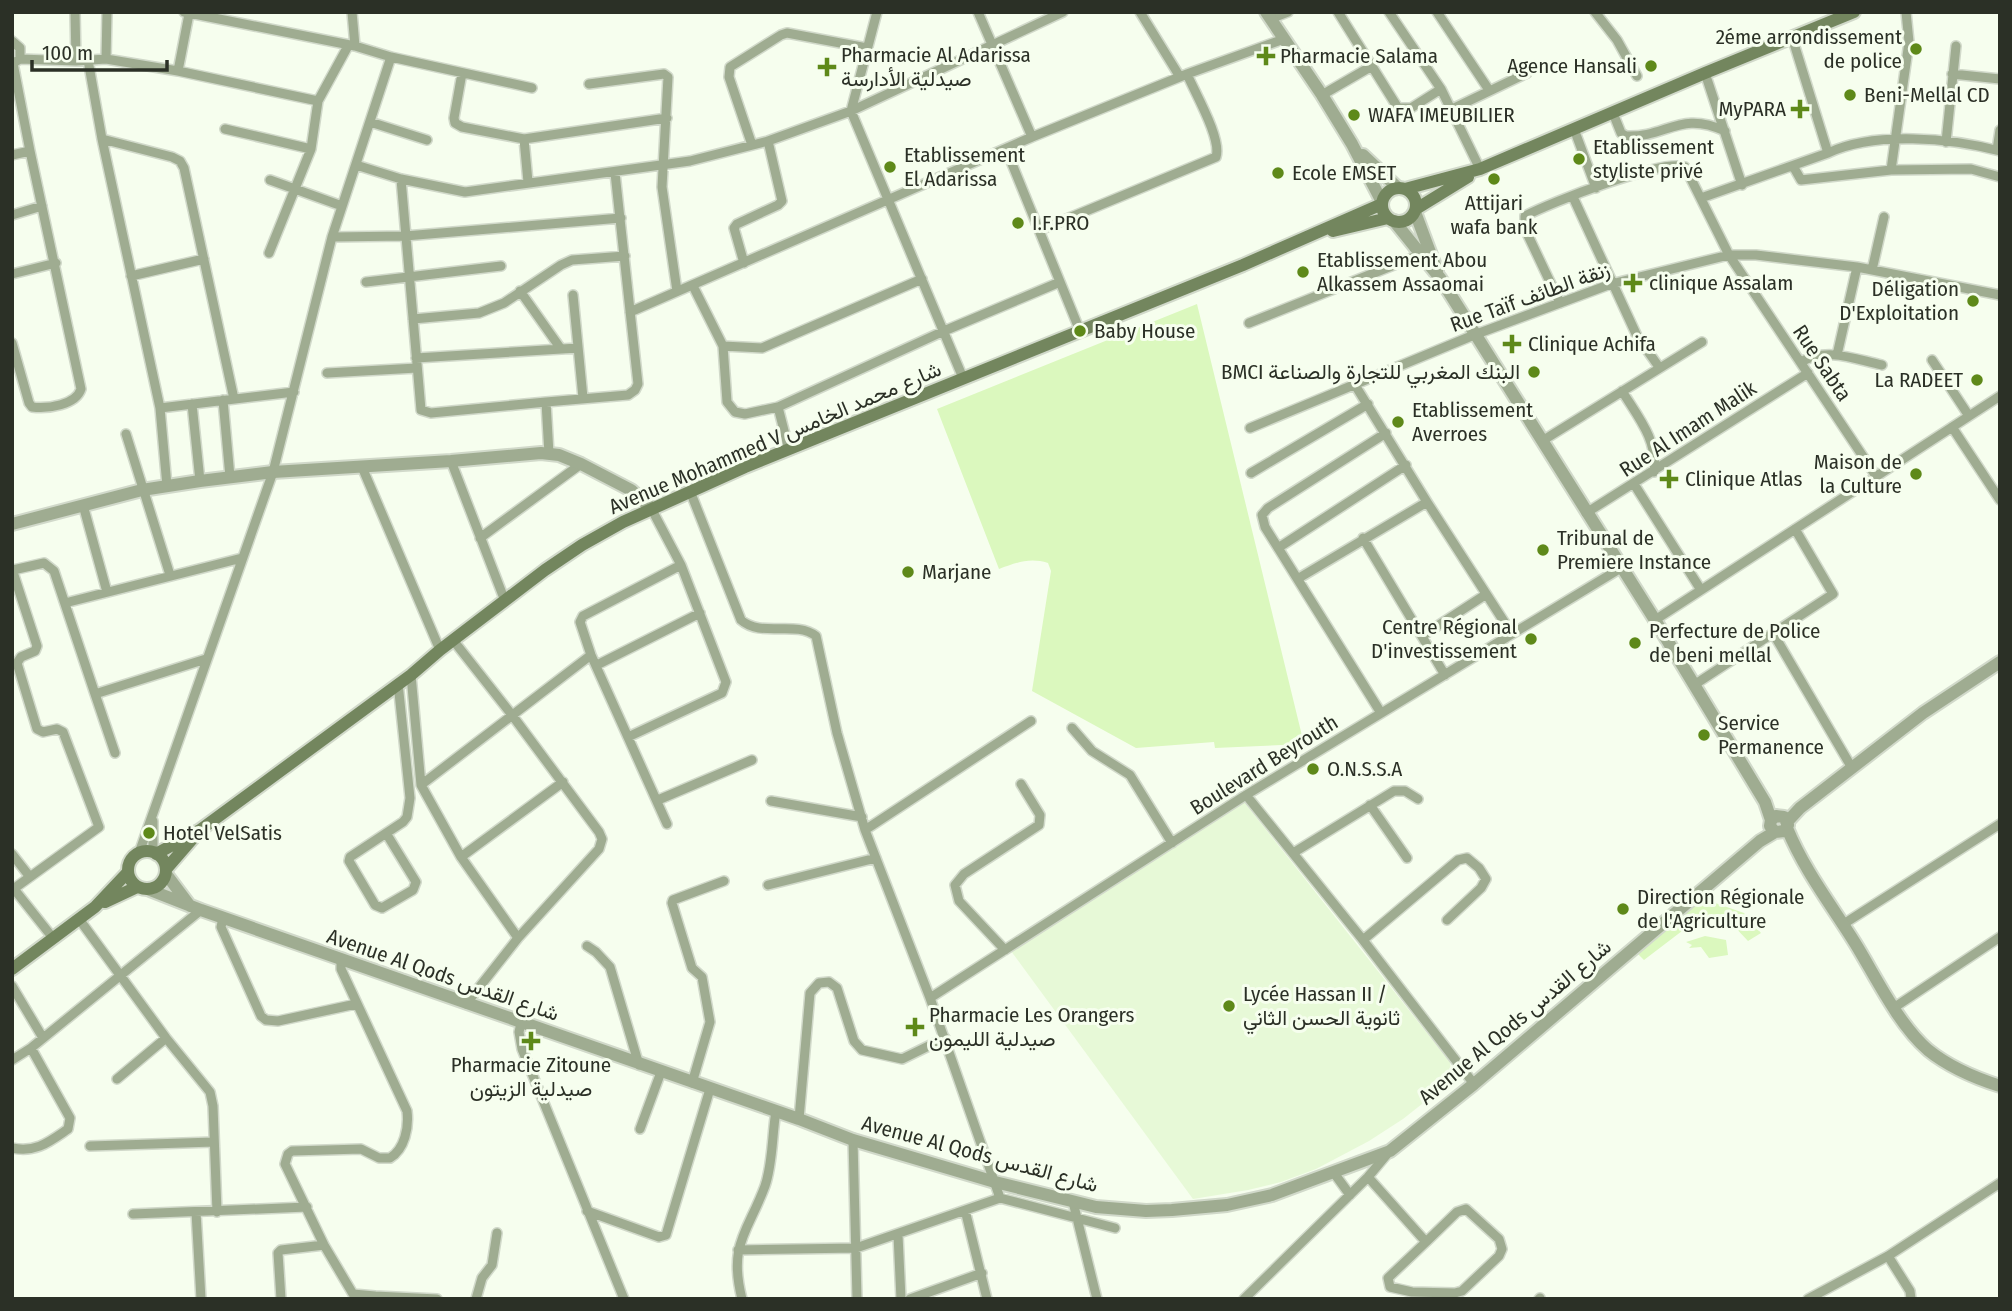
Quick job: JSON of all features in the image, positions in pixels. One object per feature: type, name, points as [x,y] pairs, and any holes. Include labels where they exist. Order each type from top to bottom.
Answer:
[{"type":"main road","points":[[1309,237],[1382,203],[1386,194],[1480,169],[1705,72],[1854,12]]},
{"type":"main road","points":[[1309,237],[1391,220],[1409,219],[1416,210],[1480,169]]},
{"type":"main road","points":[[1402,189],[1415,199],[1416,210]]},
{"type":"main road","points":[[1382,203],[1391,220]]},
{"type":"main road","name":"Avenue Mohammed V شارع محمد الخامس","points":[[155,853],[201,830],[582,545],[651,508],[1309,237]]},
{"type":"main road","name":"Avenue Mohammed V شارع محمد الخامس","points":[[167,871],[201,830]]},
{"type":"main road","points":[[12,968],[95,907],[128,872],[131,861],[139,853],[155,853],[162,857],[167,871],[161,884],[95,907]]},
{"type":"main road","points":[[128,872],[131,881],[144,888]]},
{"type":"street","points":[[75,12],[76,61]]},
{"type":"street","points":[[106,59],[107,12]]},
{"type":"street","points":[[269,253],[310,149],[318,101],[351,46],[352,12]]},
{"type":"street","points":[[877,12],[851,111],[963,378]]},
{"type":"street","points":[[978,12],[1032,137]]},
{"type":"street","points":[[356,165],[401,179],[465,192],[663,166],[768,141],[851,111],[1063,12]]},
{"type":"street","points":[[1040,230],[1216,157],[1218,149],[1214,137],[1183,76],[1140,12]]},
{"type":"street","points":[[1287,12],[1268,15],[1352,144],[1382,203]]},
{"type":"street","points":[[1338,12],[1397,107],[1405,109],[1441,89]]},
{"type":"street","points":[[1388,12],[1441,89],[1480,169]]},
{"type":"street","points":[[1437,12],[1489,90]]},
{"type":"street","points":[[1595,12],[1616,40],[1637,76]]},
{"type":"street","points":[[1891,170],[1909,42],[1906,12]]},
{"type":"street","points":[[178,71],[186,13],[351,46],[532,88]]},
{"type":"street","points":[[752,145],[729,77],[730,67],[787,33],[867,47]]},
{"type":"street","points":[[1792,37],[1828,153]]},
{"type":"street","points":[[630,312],[1032,137],[1183,76],[1284,39]]},
{"type":"street","points":[[12,41],[20,47],[15,62],[30,151],[56,263],[81,389],[79,396],[74,401],[40,408],[32,407],[12,343]]},
{"type":"street","points":[[1947,142],[1956,46]]},
{"type":"street","points":[[139,853],[273,472],[332,237],[391,57]]},
{"type":"street","points":[[15,62],[106,59],[178,71],[318,101]]},
{"type":"street","points":[[88,60],[102,139],[160,408],[167,486]]},
{"type":"street","points":[[1322,95],[1372,66]]},
{"type":"street","points":[[1705,72],[1742,185]]},
{"type":"street","points":[[462,73],[454,118],[455,124],[462,127],[524,139],[667,118]]},
{"type":"street","points":[[1452,109],[1527,73]]},
{"type":"street","points":[[589,84],[664,74],[668,77],[662,187],[677,291]]},
{"type":"street","points":[[1952,74],[2000,79]]},
{"type":"street","points":[[1613,113],[1621,133],[1625,136],[1693,122],[1712,125],[1725,131]]},
{"type":"street","points":[[370,122],[427,140]]},
{"type":"street","points":[[225,129],[310,149]]},
{"type":"street","points":[[1560,303],[1523,220],[1529,213],[1596,188],[1574,130]]},
{"type":"street","points":[[1701,198],[1848,144],[1896,139],[1947,142],[1998,150],[2000,130]]},
{"type":"street","points":[[102,139],[172,157],[180,161],[184,168],[234,399]]},
{"type":"street","points":[[524,139],[528,182]]},
{"type":"street","points":[[744,262],[734,228],[782,201],[768,141]]},
{"type":"street","points":[[1352,144],[1402,189]]},
{"type":"street","points":[[1006,149],[1080,331]]},
{"type":"street","points":[[12,155],[30,151]]},
{"type":"street","name":"Rue Sabta","points":[[1596,188],[1671,164],[1682,165],[1689,172],[1729,255],[1876,477]]},
{"type":"street","points":[[1793,166],[1799,178],[1804,180],[1891,170],[1971,169],[2000,177]]},
{"type":"street","points":[[401,179],[419,404],[424,412],[628,395],[635,390],[638,384],[615,173]]},
{"type":"street","points":[[270,180],[342,206]]},
{"type":"street","points":[[1573,197],[1637,336],[1659,367]]},
{"type":"street","points":[[12,215],[42,206]]},
{"type":"street","points":[[1416,210],[1440,278],[1474,335],[1655,620],[1765,802],[1911,1033],[1933,1053],[1968,1074],[2000,1086]]},
{"type":"street","points":[[1872,270],[1884,217]]},
{"type":"street","points":[[332,237],[405,236],[621,218]]},
{"type":"street","points":[[1391,220],[1440,278]]},
{"type":"street","points":[[1250,323],[1419,255]]},
{"type":"street","name":"Rue Taïf زنقة الطائف","points":[[1250,428],[1474,335],[1611,284],[1729,255],[1756,255],[1857,267],[2000,295]]},
{"type":"street","points":[[412,319],[479,313],[504,303],[572,260],[625,256]]},
{"type":"street","points":[[131,276],[204,259]]},
{"type":"street","points":[[12,274],[56,263]]},
{"type":"street","points":[[366,282],[501,266]]},
{"type":"street","points":[[1837,355],[1857,267]]},
{"type":"street","points":[[723,346],[762,348],[922,279]]},
{"type":"street","points":[[693,286],[723,346],[727,402],[735,412],[746,414],[778,407],[944,331],[1060,282]]},
{"type":"street","points":[[520,291],[561,349]]},
{"type":"street","points":[[573,295],[583,398]]},
{"type":"street","points":[[1542,441],[1702,342]]},
{"type":"street","points":[[327,373],[578,348]]},
{"type":"street","points":[[1801,362],[1820,354],[1882,365]]},
{"type":"street","points":[[1932,360],[1969,416]]},
{"type":"street","name":"Rue Al Imam Malik","points":[[1586,513],[1808,373]]},
{"type":"street","points":[[1355,385],[1512,634]]},
{"type":"street","points":[[160,408],[294,391]]},
{"type":"street","points":[[1622,391],[1651,441],[1655,453],[1654,472]]},
{"type":"street","points":[[1655,620],[2000,396]]},
{"type":"street","points":[[223,400],[230,477]]},
{"type":"street","points":[[546,402],[549,454]]},
{"type":"street","points":[[192,404],[200,481]]},
{"type":"street","points":[[1251,473],[1368,404]]},
{"type":"street","points":[[778,407],[789,450]]},
{"type":"street","points":[[1952,427],[2000,500]]},
{"type":"street","points":[[1381,713],[1263,523],[1262,515],[1266,509],[1386,433]]},
{"type":"street","points":[[126,434],[170,575]]},
{"type":"street","points":[[12,524],[142,490],[273,472],[549,454],[581,464],[631,490],[651,508],[681,565],[726,682],[722,692],[628,737]]},
{"type":"street","points":[[451,461],[505,601]]},
{"type":"street","points":[[480,538],[581,464]]},
{"type":"street","points":[[1279,548],[1406,465]]},
{"type":"street","points":[[362,467],[440,650]]},
{"type":"street","points":[[1634,484],[1701,590]]},
{"type":"street","points":[[690,491],[741,620],[752,627],[807,631],[816,636],[837,733],[865,830],[945,1038],[1000,1198]]},
{"type":"street","points":[[1299,578],[1427,502]]},
{"type":"street","points":[[83,505],[107,592]]},
{"type":"street","points":[[1694,685],[1833,594],[1795,529]]},
{"type":"street","points":[[1363,538],[1445,674]]},
{"type":"street","points":[[65,603],[242,558]]},
{"type":"street","points":[[53,938],[13,889],[99,827],[63,732],[57,729],[43,732],[37,729],[17,663],[21,657],[35,651],[37,646],[13,569],[44,563],[54,571],[114,753]]},
{"type":"street","points":[[667,824],[579,625],[583,616],[681,565]]},
{"type":"street","name":"Boulevard Beyrouth","points":[[930,998],[1246,795],[1621,568]]},
{"type":"street","points":[[1422,636],[1485,595]]},
{"type":"street","points":[[597,665],[700,613]]},
{"type":"street","points":[[1773,633],[1852,768]]},
{"type":"street","points":[[453,640],[563,782],[599,832],[602,844],[518,938],[466,1004]]},
{"type":"street","points":[[421,785],[591,655]]},
{"type":"street","points":[[95,694],[206,659]]},
{"type":"street","name":"Avenue Al Qods شارع القدس","points":[[144,888],[853,1140],[1073,1202],[1146,1211],[1208,1207],[1262,1198],[1390,1151],[1474,1084],[1779,824],[1923,713],[2000,662]]},
{"type":"street","points":[[411,675],[421,785],[461,858],[518,938]]},
{"type":"street","points":[[386,833],[416,882],[412,890],[382,908],[375,905],[349,861],[350,857],[386,833],[403,822],[409,805],[398,683]]},
{"type":"street","points":[[865,830],[1031,720]]},
{"type":"street","points":[[1072,728],[1092,751],[1130,775],[1172,843]]},
{"type":"street","points":[[658,800],[752,760]]},
{"type":"street","points":[[461,858],[563,782]]},
{"type":"street","points":[[1005,950],[959,901],[955,885],[964,873],[1039,825],[1040,815],[1021,784]]},
{"type":"street","points":[[1293,853],[1399,790],[1418,799]]},
{"type":"street","points":[[1246,795],[1474,1084]]},
{"type":"street","points":[[771,801],[862,817]]},
{"type":"street","points":[[1370,805],[1407,858]]},
{"type":"street","points":[[152,816],[155,853]]},
{"type":"street","points":[[1842,925],[2000,824]]},
{"type":"street","points":[[12,854],[30,877]]},
{"type":"street","points":[[768,885],[876,858]]},
{"type":"street","points":[[1363,940],[1458,860],[1467,858],[1485,875],[1485,883],[1447,919]]},
{"type":"street","points":[[12,1060],[31,1048],[121,975],[196,908],[167,871]]},
{"type":"street","points":[[692,1083],[710,1022],[702,978],[692,968],[672,904],[673,900],[724,881]]},
{"type":"street","points":[[223,918],[221,927],[261,1016],[266,1020],[278,1021],[356,1004]]},
{"type":"street","points":[[79,919],[166,1038],[210,1092],[214,1106],[217,1212]]},
{"type":"street","points":[[1895,1007],[2000,937]]},
{"type":"street","points":[[587,946],[610,967],[639,1065]]},
{"type":"street","points":[[341,960],[341,969],[356,1004],[407,1111],[408,1125],[400,1149],[390,1158],[379,1158],[360,1149],[292,1151],[285,1164],[324,1245],[353,1294],[435,1299]]},
{"type":"street","points":[[799,1119],[810,993],[819,983],[829,982],[837,988],[854,1041],[862,1050],[902,1059],[945,1038]]},
{"type":"street","points":[[12,986],[43,1038]]},
{"type":"street","points":[[521,1023],[519,1032],[522,1048],[624,1299]]},
{"type":"street","points":[[117,1079],[166,1038]]},
{"type":"street","points":[[12,1148],[24,1151],[39,1148],[68,1129],[70,1124],[70,1118],[31,1048]]},
{"type":"street","points":[[640,1129],[661,1072]]},
{"type":"street","points":[[587,1211],[659,1237],[666,1235],[710,1089]]},
{"type":"street","points":[[742,1299],[737,1266],[738,1251],[746,1226],[766,1183],[776,1111]]},
{"type":"street","points":[[853,1140],[857,1299]]},
{"type":"street","points":[[90,1146],[214,1142]]},
{"type":"street","points":[[1244,1299],[1368,1177],[1390,1151]]},
{"type":"street","points":[[1335,1173],[1350,1195]]},
{"type":"street","points":[[1368,1177],[1426,1242]]},
{"type":"street","points":[[1808,1299],[1888,1256],[2000,1183]]},
{"type":"street","points":[[738,1251],[856,1248],[1000,1198],[1115,1228]]},
{"type":"street","points":[[1073,1202],[1097,1299]]},
{"type":"street","points":[[133,1214],[307,1207]]},
{"type":"street","points":[[1466,1209],[1499,1239],[1502,1250],[1462,1291],[1412,1295],[1390,1287],[1388,1278],[1426,1242],[1457,1212],[1466,1209]]},
{"type":"street","points":[[965,1210],[987,1299]]},
{"type":"street","points":[[196,1212],[201,1299]]},
{"type":"street","points":[[476,1299],[482,1278],[492,1265],[497,1233]]},
{"type":"street","points":[[898,1235],[901,1299]]},
{"type":"street","points":[[281,1299],[278,1253],[281,1250],[324,1245]]},
{"type":"street","points":[[1888,1256],[1910,1291],[1911,1299]]},
{"type":"street","points":[[910,1299],[982,1273]]},
{"type":"shaded area","name":"Lycée Hassan II / ثانوية الحسن الثاني","points":[[1244,802],[1450,1062],[1451,1074],[1446,1085],[1403,1119],[1369,1141],[1316,1169],[1281,1182],[1193,1199],[1011,951]]},
{"type":"green space","points":[[1197,304],[1304,744],[1215,748],[1214,742],[1136,748],[1032,691],[1051,571],[1048,563],[1035,561],[999,569],[937,409]]},
{"type":"green space","points":[[1701,898],[1744,913],[1761,933],[1748,941],[1730,922],[1703,915],[1644,960],[1632,948],[1663,931]]},
{"type":"green space","points":[[1705,936],[1726,940],[1728,955],[1709,958],[1701,947],[1689,948],[1692,945],[1686,942]]},
{"type":"place","name":"2éme arrondissement de police","points":[[1916,49]]},
{"type":"place","name":"Pharmacie Salama","points":[[1266,56]]},
{"type":"place","name":"Agence Hansali","points":[[1651,66]]},
{"type":"place","name":"Pharmacie Al Adarissa صيدلية الأدارسة","points":[[827,67]]},
{"type":"place","name":"Beni-Mellal CD","points":[[1850,95]]},
{"type":"place","name":"MyPARA","points":[[1800,109]]},
{"type":"place","name":"WAFA IMEUBILIER","points":[[1354,115]]},
{"type":"place","name":"Etablissement styliste privé","points":[[1579,159]]},
{"type":"place","name":"Etablissement El Adarissa","points":[[890,167]]},
{"type":"place","name":"Ecole EMSET","points":[[1278,173]]},
{"type":"place","name":"Attijari wafa bank","points":[[1494,179]]},
{"type":"place","name":"I.F.PRO","points":[[1018,223]]},
{"type":"place","name":"Etablissement Abou Alkassem Assaomai","points":[[1303,272]]},
{"type":"place","name":"clinique Assalam","points":[[1633,283]]},
{"type":"place","name":"Déligation D'Exploitation","points":[[1973,301]]},
{"type":"place","name":"Baby House","points":[[1080,331]]},
{"type":"place","name":"Clinique Achifa","points":[[1512,344]]},
{"type":"place","name":"BMCI البنك المغربي للتجارة والصناعة","points":[[1534,372]]},
{"type":"place","name":"La RADEET","points":[[1977,380]]},
{"type":"place","name":"Etablissement Averroes","points":[[1398,422]]},
{"type":"place","name":"Maison de la Culture","points":[[1916,474]]},
{"type":"place","name":"Clinique Atlas","points":[[1669,479]]},
{"type":"place","name":"Tribunal de Premiere Instance","points":[[1543,550]]},
{"type":"place","name":"Marjane","points":[[908,572]]},
{"type":"place","name":"Centre Régional D'investissement","points":[[1531,639]]},
{"type":"place","name":"Perfecture de Police de beni mellal","points":[[1635,643]]},
{"type":"place","name":"Service Permanence","points":[[1704,735]]},
{"type":"place","name":"O.N.S.S.A","points":[[1313,769]]},
{"type":"place","name":"Hotel VelSatis","points":[[149,833]]},
{"type":"place","name":"Direction Régionale de l'Agriculture","points":[[1623,909]]},
{"type":"place","name":"Lycée Hassan II / ثانوية الحسن الثاني","points":[[1229,1006]]},
{"type":"place","name":"Pharmacie Les Orangers صيدلية الليمون","points":[[915,1027]]},
{"type":"place","name":"Pharmacie Zitoune صيدلية الزيتون","points":[[531,1041]]}]
